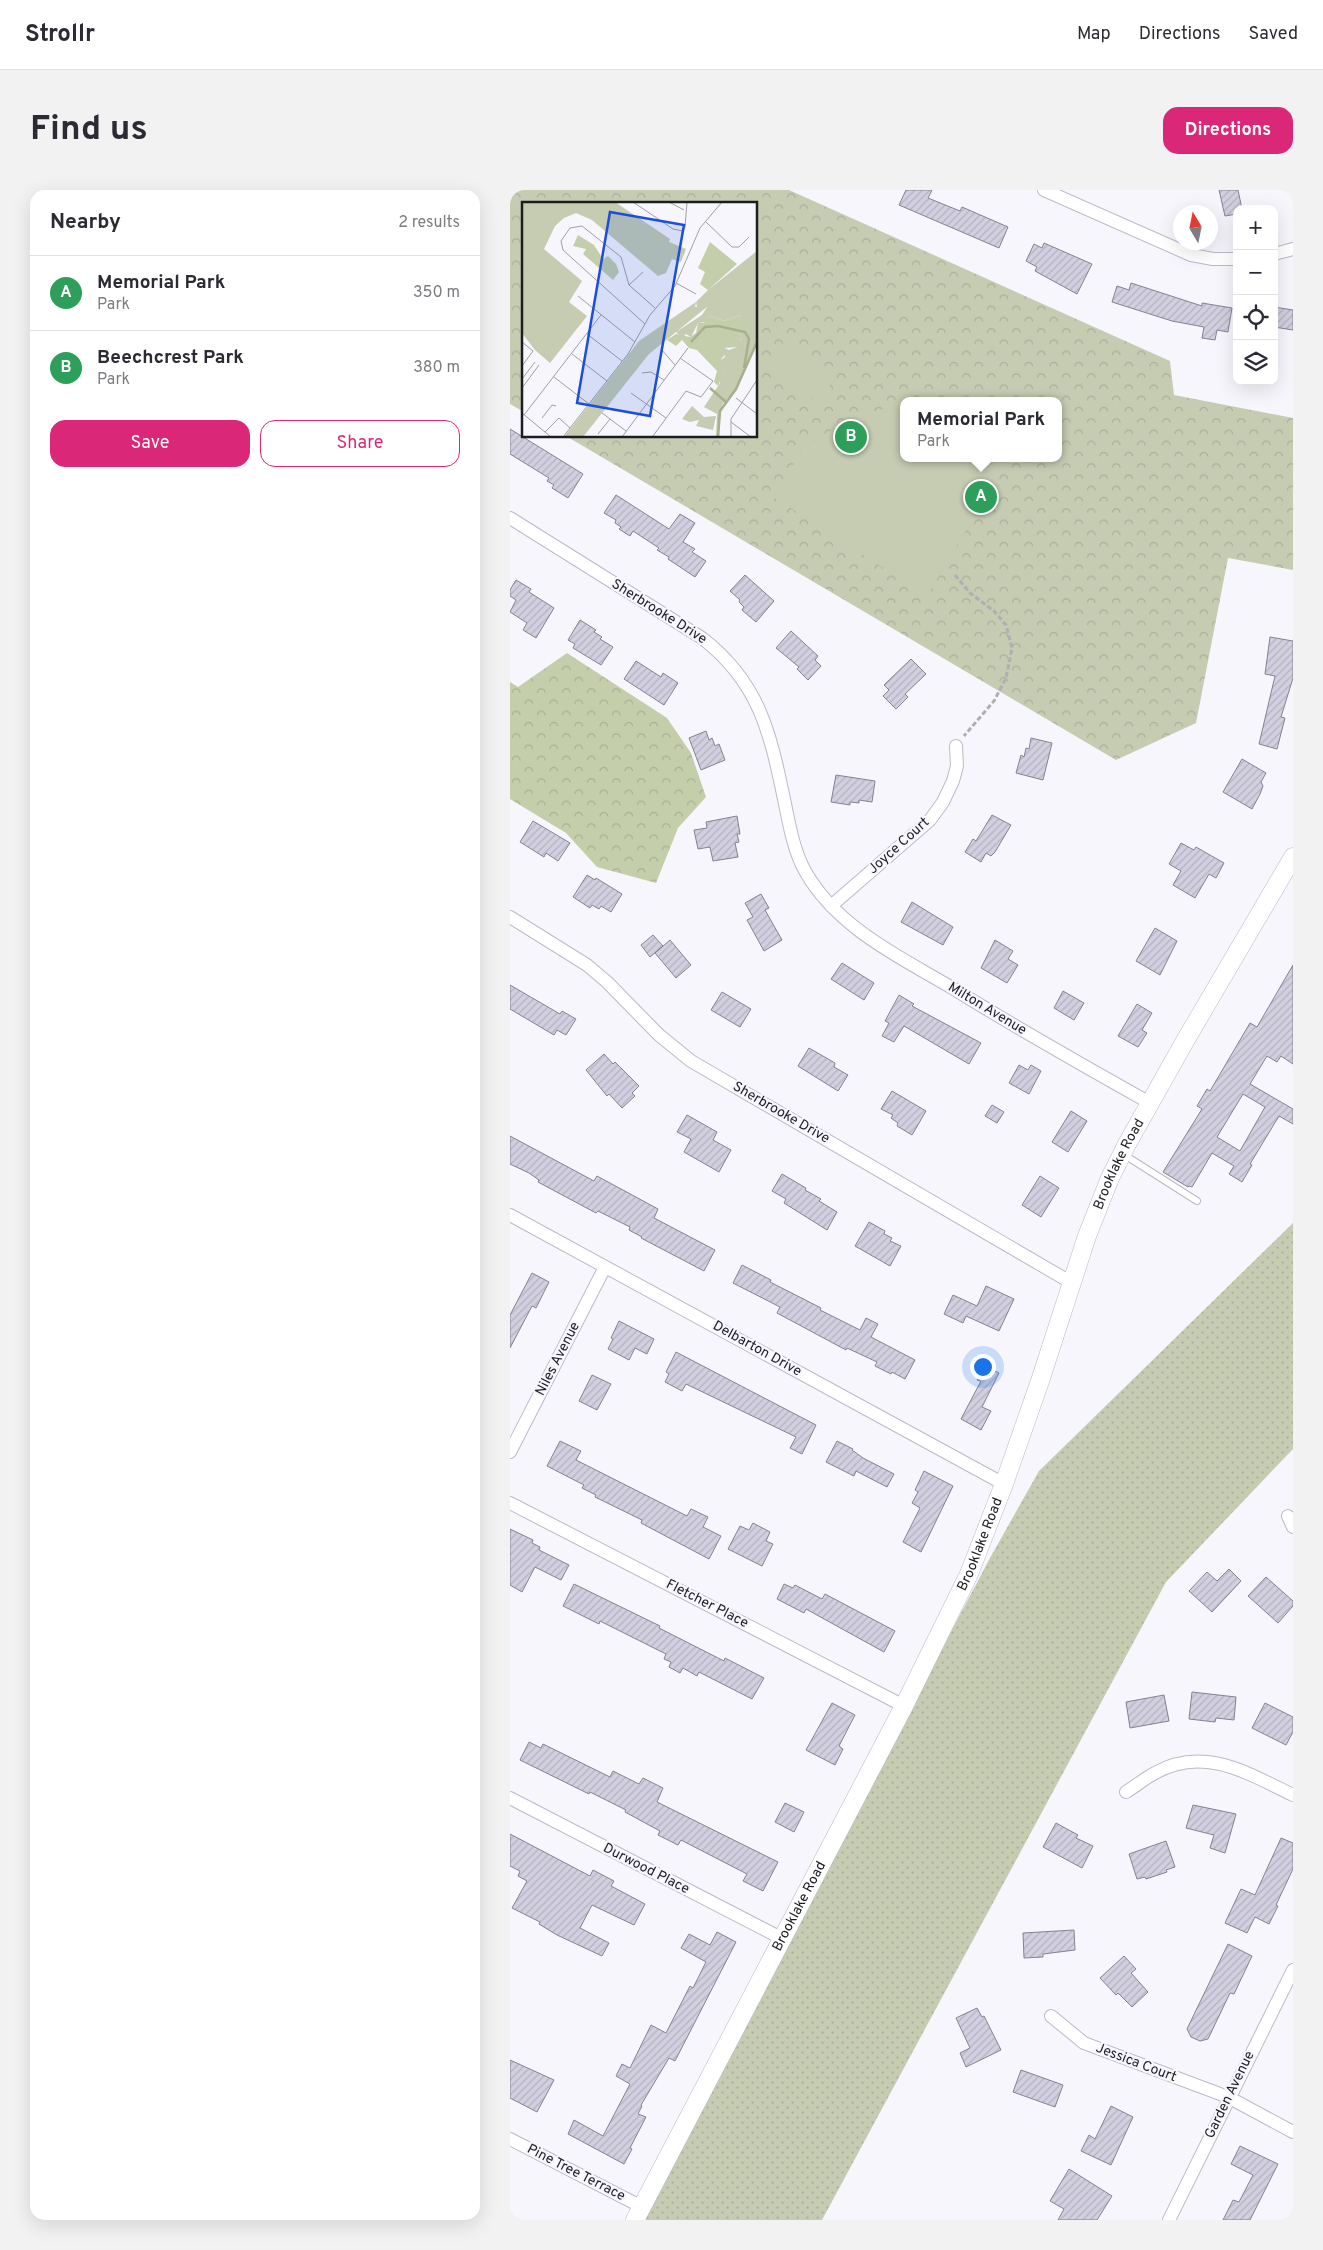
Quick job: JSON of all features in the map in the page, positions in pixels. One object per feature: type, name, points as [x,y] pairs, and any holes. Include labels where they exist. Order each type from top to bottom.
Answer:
[{"type":"street","points":[[1044,190],[1192,255],[1214,259],[1233,259]]},
{"type":"street","points":[[1278,253],[1293,249]]},
{"type":"street","name":"Sherbrooke Drive","points":[[510,518],[702,638],[716,648],[742,678],[758,703],[766,724],[796,851],[806,871],[831,906]]},
{"type":"street","name":"Joyce Court","points":[[831,906],[930,820],[944,802],[953,781],[956,766],[956,746]]},
{"type":"street","name":"Brooklake Road","points":[[639,2214],[904,1706],[969,1574],[1004,1484],[1099,1204],[1122,1153],[1293,857]]},
{"type":"street","name":"Milton Avenue","points":[[831,906],[858,931],[998,1016],[1150,1103]]},
{"type":"street","name":"Sherbrooke Drive","points":[[510,917],[587,965],[607,982],[659,1035],[691,1061],[1072,1283]]},
{"type":"street","name":"Delbarton Drive","points":[[510,1214],[1004,1484]]},
{"type":"street","name":"Niles Avenue","points":[[510,1452],[606,1267]]},
{"type":"street","name":"Fletcher Place","points":[[510,1503],[904,1706]]},
{"type":"street","points":[[1126,1792],[1165,1768],[1187,1762],[1210,1761],[1231,1766],[1293,1795]]},
{"type":"street","name":"Durwood Place","points":[[510,1798],[782,1939]]},
{"type":"street","name":"Garden Avenue","points":[[1169,2220],[1293,1970]]},
{"type":"street","name":"Jessica Court","points":[[1051,2016],[1084,2043],[1228,2098],[1293,2132]]},
{"type":"street","name":"Pine Tree Terrace","points":[[510,2139],[639,2214]]},
{"type":"lane","points":[[1122,1153],[1197,1201]]},
{"type":"path","points":[[955,575],[970,593],[994,611],[1006,625],[1012,648],[1006,678],[994,701],[956,746]]},
{"type":"green space","points":[[510,190],[789,190],[1170,361],[1174,395],[1293,418],[1293,570],[1228,558],[1196,723],[1116,760],[569,438],[758,438],[758,202],[522,202],[522,411],[510,404]]},
{"type":"green space","points":[[783,343],[836,377],[818,403],[766,369]]},
{"type":"green space","points":[[890,407],[900,407],[900,462],[1007,462],[927,596],[772,496],[805,447],[850,418]]},
{"type":"green space","points":[[567,653],[667,718],[691,753],[706,797],[678,828],[656,883],[597,867],[566,833],[510,799],[510,682],[518,687]]},
{"type":"green space","points":[[1293,1223],[1293,1449],[1166,1582],[822,2220],[640,2220],[990,1558],[1039,1471]]},
{"type":"building","points":[[906,190],[932,190],[928,198],[960,211],[962,207],[1008,227],[999,248],[899,205]]},
{"type":"building","points":[[1219,190],[1238,190],[1241,205],[1233,205],[1233,215],[1225,216]]},
{"type":"building","points":[[1044,243],[1092,264],[1077,294],[1035,271],[1037,267],[1026,261],[1034,244],[1042,248]]},
{"type":"building","points":[[1131,283],[1202,306],[1202,303],[1232,308],[1228,332],[1217,330],[1215,340],[1202,338],[1204,327],[1172,321],[1112,302],[1117,286],[1129,290]]},
{"type":"building","points":[[1278,308],[1293,310],[1293,330],[1278,328]]},
{"type":"building","points":[[510,429],[583,474],[568,498],[552,488],[554,485],[547,481],[549,478],[510,454]]},
{"type":"building","points":[[616,495],[669,529],[680,514],[695,523],[683,542],[695,549],[692,552],[706,561],[695,577],[668,559],[669,557],[657,550],[659,548],[633,531],[630,536],[619,529],[621,527],[615,523],[616,520],[604,513]]},
{"type":"building","points":[[745,575],[774,601],[756,622],[742,610],[744,607],[739,602],[740,600],[730,591]]},
{"type":"building","points":[[516,580],[531,589],[529,592],[554,608],[536,638],[523,630],[527,623],[510,612],[516,600],[510,596],[510,590]]},
{"type":"building","points":[[580,620],[596,630],[594,632],[602,637],[600,639],[613,647],[601,665],[573,648],[575,644],[568,640]]},
{"type":"building","points":[[791,631],[818,656],[815,660],[821,666],[808,680],[797,669],[799,667],[776,648]]},
{"type":"building","points":[[1270,637],[1293,641],[1293,678],[1281,717],[1285,718],[1277,749],[1259,744],[1275,676],[1265,674]]},
{"type":"building","points":[[911,659],[926,674],[905,694],[908,697],[896,709],[883,696],[889,690],[884,685]]},
{"type":"building","points":[[636,661],[661,677],[663,673],[678,683],[664,705],[624,679]]},
{"type":"building","points":[[706,731],[709,740],[712,738],[715,746],[719,744],[725,760],[701,770],[689,738]]},
{"type":"building","points":[[1031,738],[1052,743],[1043,780],[1016,773],[1021,755],[1024,757],[1026,748],[1029,749]]},
{"type":"building","points":[[1242,759],[1266,773],[1261,782],[1263,786],[1260,794],[1252,809],[1223,792]]},
{"type":"building","points":[[836,775],[875,781],[872,802],[859,800],[859,803],[850,802],[850,805],[831,802]]},
{"type":"building","points":[[992,815],[1011,825],[995,852],[991,856],[986,853],[981,862],[965,852],[973,839],[976,841]]},
{"type":"building","points":[[737,816],[740,834],[737,834],[739,842],[735,843],[738,857],[713,861],[710,847],[698,849],[694,830],[707,828],[706,822]]},
{"type":"building","points":[[533,821],[570,843],[558,861],[546,853],[544,857],[520,842]]},
{"type":"building","points":[[1181,843],[1194,850],[1196,847],[1224,863],[1216,878],[1209,874],[1195,898],[1173,885],[1181,871],[1169,864]]},
{"type":"building","points":[[587,875],[595,880],[596,878],[622,894],[611,912],[601,906],[599,909],[592,905],[590,908],[573,897]]},
{"type":"building","points":[[761,894],[769,908],[765,910],[782,940],[764,951],[747,920],[753,917],[745,903]]},
{"type":"building","points":[[912,902],[953,927],[943,945],[901,922]]},
{"type":"building","points":[[1155,928],[1177,941],[1160,975],[1136,961]]},
{"type":"building","points":[[653,935],[663,946],[650,957],[641,945]]},
{"type":"building","points":[[670,940],[691,965],[676,978],[655,953]]},
{"type":"building","points":[[995,940],[1013,951],[1008,959],[1018,965],[1007,983],[981,968]]},
{"type":"building","points":[[842,963],[874,983],[864,1000],[831,979]]},
{"type":"building","points":[[1293,965],[1293,1064],[1281,1056],[1277,1062],[1267,1056],[1250,1084],[1293,1109],[1293,1124],[1279,1116],[1250,1164],[1252,1165],[1242,1182],[1229,1174],[1234,1166],[1212,1153],[1192,1187],[1188,1187],[1163,1172],[1202,1109],[1197,1106],[1207,1089],[1210,1091],[1250,1023],[1257,1027]],"holes":[[[1243,1094],[1265,1107],[1240,1151],[1217,1137]]]},
{"type":"building","points":[[510,985],[560,1014],[562,1011],[576,1019],[566,1035],[557,1030],[554,1035],[510,1009]]},
{"type":"building","points":[[1063,991],[1084,1003],[1074,1020],[1054,1008]]},
{"type":"building","points":[[722,992],[751,1009],[740,1027],[711,1010]]},
{"type":"building","points":[[899,995],[914,1004],[912,1006],[981,1043],[969,1064],[904,1026],[894,1042],[882,1036],[889,1023],[885,1021]]},
{"type":"building","points":[[1137,1004],[1152,1013],[1142,1030],[1147,1033],[1138,1047],[1118,1036]]},
{"type":"building","points":[[809,1048],[835,1063],[834,1067],[848,1075],[838,1091],[798,1066]]},
{"type":"building","points":[[604,1054],[613,1064],[615,1062],[639,1086],[632,1093],[635,1096],[622,1108],[609,1094],[607,1096],[586,1070]]},
{"type":"building","points":[[1019,1065],[1028,1070],[1031,1065],[1041,1071],[1029,1094],[1009,1083]]},
{"type":"building","points":[[892,1091],[926,1111],[912,1135],[897,1126],[898,1123],[891,1118],[893,1115],[881,1109]]},
{"type":"building","points":[[992,1105],[1004,1112],[997,1123],[985,1116]]},
{"type":"building","points":[[1071,1111],[1087,1121],[1068,1152],[1052,1142]]},
{"type":"building","points":[[687,1115],[717,1132],[713,1140],[731,1150],[719,1172],[684,1152],[691,1139],[677,1132]]},
{"type":"building","points":[[510,1136],[594,1181],[597,1176],[658,1209],[654,1218],[715,1250],[704,1271],[641,1238],[629,1230],[630,1227],[598,1211],[596,1213],[538,1182],[539,1180],[529,1173],[510,1164]]},
{"type":"building","points":[[782,1174],[806,1188],[805,1190],[821,1199],[819,1201],[837,1212],[827,1230],[784,1203],[786,1199],[772,1191]]},
{"type":"building","points":[[1040,1176],[1059,1188],[1041,1217],[1022,1205]]},
{"type":"building","points":[[869,1222],[885,1231],[884,1234],[892,1238],[890,1241],[901,1246],[890,1266],[855,1246]]},
{"type":"building","points":[[742,1265],[771,1280],[770,1282],[821,1308],[820,1310],[860,1330],[866,1318],[878,1324],[871,1337],[915,1360],[905,1379],[875,1366],[877,1362],[847,1348],[846,1350],[777,1313],[780,1307],[733,1283]]},
{"type":"building","points":[[532,1273],[549,1282],[536,1308],[532,1306],[510,1348],[510,1315]]},
{"type":"building","points":[[986,1286],[1014,1299],[999,1331],[966,1316],[963,1323],[944,1314],[953,1295],[977,1306]]},
{"type":"building","points":[[619,1321],[654,1339],[647,1354],[635,1348],[629,1360],[608,1349]]},
{"type":"building","points":[[676,1352],[816,1425],[802,1454],[790,1448],[796,1437],[686,1384],[682,1391],[665,1382],[669,1374],[666,1372]]},
{"type":"building","points":[[985,1366],[999,1373],[982,1407],[991,1411],[981,1430],[961,1419],[981,1381],[977,1380]]},
{"type":"building","points":[[592,1375],[611,1384],[597,1410],[579,1401]]},
{"type":"building","points":[[560,1441],[581,1451],[576,1460],[687,1516],[691,1509],[708,1517],[703,1527],[721,1536],[709,1559],[641,1523],[642,1520],[595,1497],[596,1495],[582,1488],[584,1485],[547,1466]]},
{"type":"building","points":[[837,1441],[853,1449],[863,1458],[894,1474],[887,1487],[856,1471],[854,1476],[826,1462]]},
{"type":"building","points":[[924,1471],[953,1486],[921,1552],[903,1542],[920,1508],[912,1503],[918,1492],[915,1490]]},
{"type":"building","points":[[753,1523],[770,1532],[766,1541],[773,1544],[762,1566],[728,1549],[740,1526],[749,1530]]},
{"type":"building","points":[[510,1529],[533,1540],[532,1543],[540,1547],[539,1550],[569,1565],[561,1580],[535,1567],[522,1592],[510,1585]]},
{"type":"building","points":[[1229,1569],[1241,1581],[1212,1612],[1189,1591],[1207,1572],[1217,1581]]},
{"type":"building","points":[[1266,1577],[1293,1601],[1293,1606],[1278,1623],[1248,1596]]},
{"type":"building","points":[[574,1584],[660,1626],[659,1628],[724,1661],[725,1658],[764,1678],[752,1699],[699,1672],[697,1676],[683,1668],[680,1673],[669,1667],[671,1662],[664,1659],[666,1654],[600,1621],[599,1624],[563,1606]]},
{"type":"building","points":[[784,1584],[793,1588],[795,1585],[822,1599],[825,1594],[895,1631],[884,1652],[806,1609],[804,1613],[777,1599]]},
{"type":"building","points":[[1192,1692],[1236,1697],[1234,1720],[1216,1718],[1215,1722],[1189,1719]]},
{"type":"building","points":[[1164,1695],[1169,1721],[1130,1728],[1126,1702]]},
{"type":"building","points":[[832,1703],[855,1715],[839,1746],[843,1749],[835,1765],[806,1750]]},
{"type":"building","points":[[1265,1703],[1293,1717],[1293,1732],[1286,1745],[1252,1728]]},
{"type":"building","points":[[529,1742],[541,1748],[543,1744],[610,1777],[613,1771],[639,1784],[643,1778],[663,1788],[657,1802],[778,1862],[763,1891],[743,1881],[747,1874],[681,1840],[678,1845],[658,1835],[660,1831],[625,1812],[626,1810],[520,1760]]},
{"type":"building","points":[[785,1803],[804,1812],[794,1832],[775,1822]]},
{"type":"building","points":[[1193,1805],[1236,1814],[1225,1853],[1210,1848],[1214,1835],[1186,1828]]},
{"type":"building","points":[[1056,1823],[1078,1835],[1076,1838],[1093,1846],[1082,1868],[1043,1847]]},
{"type":"building","points":[[510,1834],[590,1876],[593,1870],[614,1881],[611,1886],[645,1904],[634,1925],[592,1905],[580,1928],[609,1943],[602,1956],[557,1935],[539,1924],[540,1922],[512,1908],[527,1881],[518,1876],[520,1871],[510,1866]]},
{"type":"building","points":[[1281,1838],[1293,1843],[1293,1869],[1269,1924],[1255,1917],[1247,1933],[1225,1923],[1241,1889],[1255,1895]]},
{"type":"building","points":[[1166,1841],[1175,1867],[1166,1870],[1167,1872],[1146,1879],[1145,1877],[1137,1879],[1129,1854]]},
{"type":"building","points":[[1074,1930],[1075,1950],[1043,1954],[1043,1957],[1024,1958],[1023,1933]]},
{"type":"building","points":[[717,1932],[736,1942],[675,2061],[669,2058],[641,2105],[638,2114],[646,2117],[624,2164],[568,2134],[574,2120],[603,2136],[630,2084],[616,2076],[622,2064],[630,2068],[651,2025],[666,2033],[690,1986],[693,1988],[706,1962],[681,1948],[689,1934],[710,1945]]},
{"type":"building","points":[[1228,1944],[1252,1956],[1234,1994],[1230,1993],[1208,2039],[1200,2041],[1191,2037],[1187,2029]]},
{"type":"building","points":[[1124,1956],[1136,1969],[1131,1973],[1148,1992],[1132,2007],[1118,1993],[1116,1995],[1100,1978]]},
{"type":"building","points":[[977,2008],[982,2017],[984,2016],[1001,2050],[966,2067],[960,2053],[970,2048],[956,2018]]},
{"type":"building","points":[[510,2060],[554,2080],[537,2112],[510,2098]]},
{"type":"building","points":[[1021,2070],[1063,2085],[1055,2107],[1013,2092]]},
{"type":"building","points":[[1111,2106],[1133,2117],[1111,2165],[1081,2151],[1089,2135],[1095,2139]]},
{"type":"building","points":[[1240,2146],[1278,2164],[1250,2220],[1223,2220],[1233,2200],[1239,2202],[1253,2175],[1231,2164]]},
{"type":"building","points":[[1069,2169],[1112,2196],[1097,2220],[1058,2220],[1064,2209],[1050,2201]]},
{"type":"place","name":"Beechcrest Park","points":[[851,437]]},
{"type":"place","name":"Memorial Park","points":[[981,497]]}]
